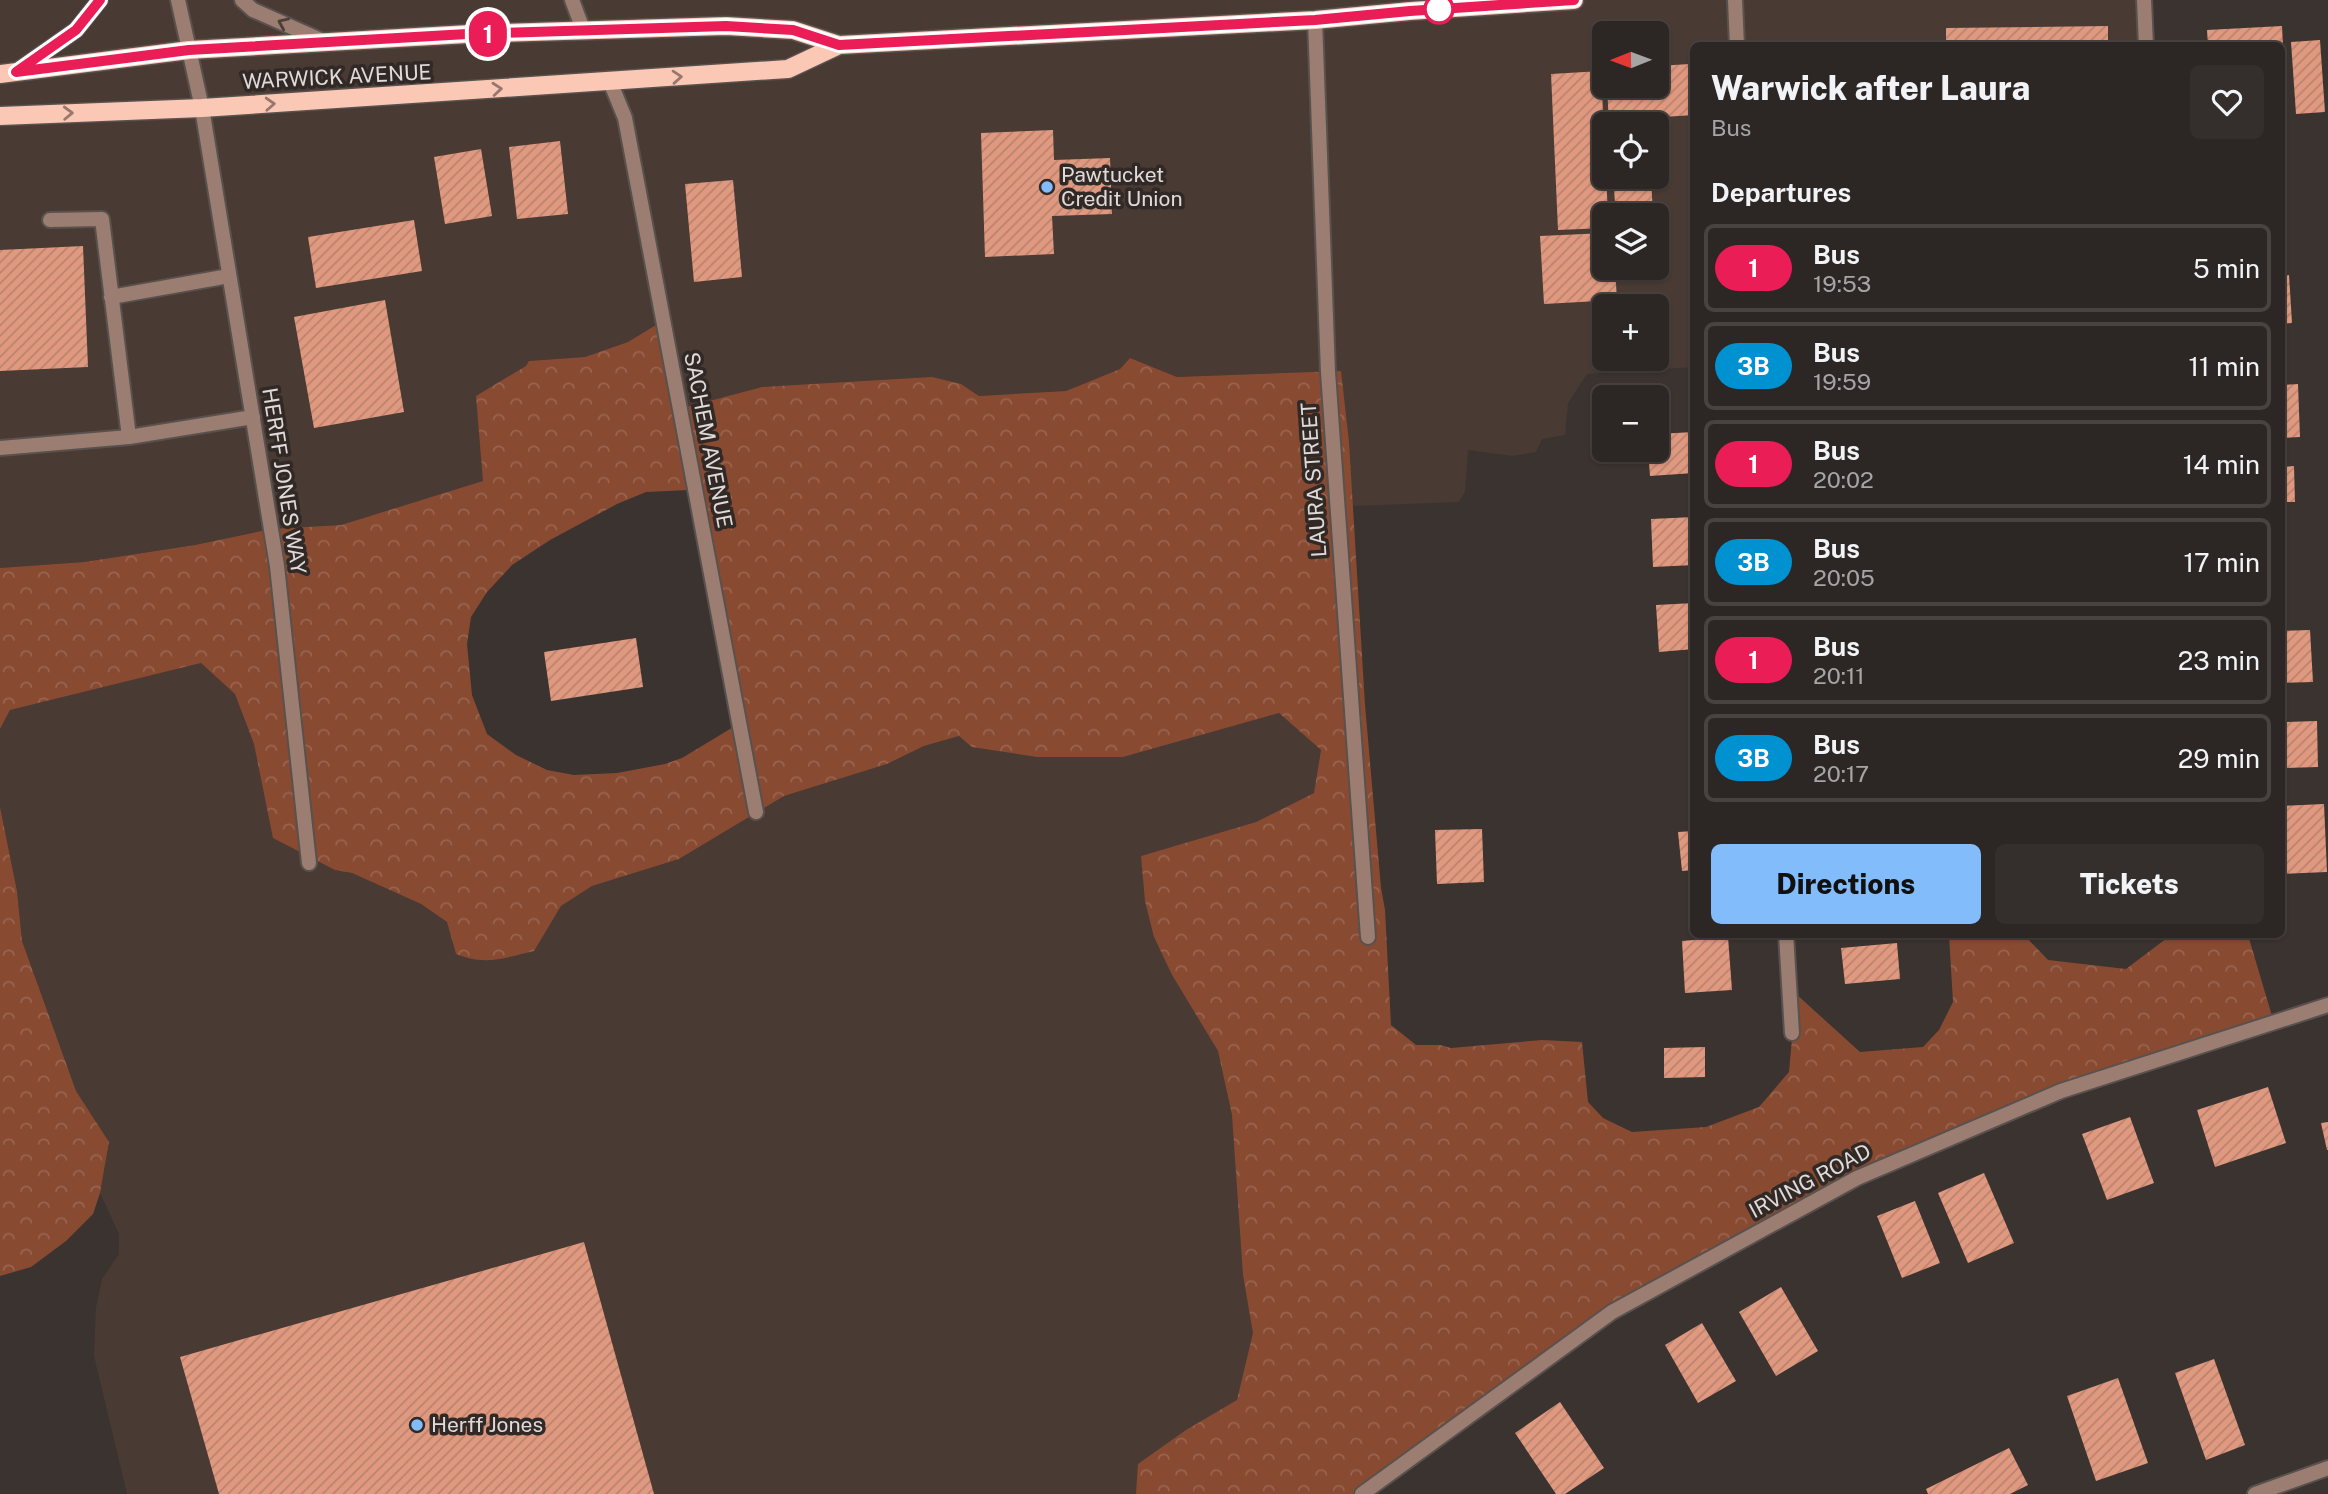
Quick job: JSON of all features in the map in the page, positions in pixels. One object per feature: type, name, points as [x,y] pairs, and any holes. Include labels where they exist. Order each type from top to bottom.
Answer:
[{"type":"main road","name":"WARWICK AVENUE","points":[[8,73],[189,50],[467,34],[726,26],[793,30],[839,45],[1315,20],[1507,3],[1574,0]]},
{"type":"main road","name":"WARWICK AVENUE","points":[[0,116],[202,108],[788,69],[839,45]]},
{"type":"street","points":[[8,73],[76,30],[100,0]]},
{"type":"street","name":"HERFF JONES WAY","points":[[178,0],[202,108],[277,566],[309,863]]},
{"type":"street","points":[[242,0],[253,10],[327,43]]},
{"type":"street","points":[[572,0],[584,32]]},
{"type":"street","points":[[1735,0],[1737,42]]},
{"type":"street","points":[[2144,0],[2146,42]]},
{"type":"street","name":"LAURA STREET","points":[[1315,20],[1328,372],[1367,937]]},
{"type":"street","name":"SACHEM AVENUE","points":[[609,79],[625,118],[756,812]]},
{"type":"street","points":[[50,220],[102,219],[129,436]]},
{"type":"street","points":[[111,297],[229,276]]},
{"type":"street","points":[[0,448],[129,436],[253,417]]},
{"type":"street","points":[[1786,938],[1792,1033]]},
{"type":"street","name":"IRVING ROAD","points":[[1362,1494],[1612,1312],[1857,1178],[2061,1091],[2328,1005]]},
{"type":"street","points":[[2255,1494],[2328,1468]]},
{"type":"shaded area","points":[[0,0],[2145,0],[2148,42],[1690,42],[1690,367],[1669,369],[1669,294],[1592,294],[1592,371],[1633,371],[1587,374],[1568,403],[1565,435],[1542,439],[1536,452],[1512,456],[1468,450],[1465,492],[1459,502],[1352,506],[1341,371],[1177,377],[1130,358],[1120,369],[1066,391],[979,396],[961,384],[762,387],[683,408],[658,323],[628,342],[585,357],[529,361],[484,481],[341,525],[271,529],[195,545],[84,562],[0,568]]},
{"type":"shaded area","points":[[201,663],[235,693],[254,744],[335,870],[352,873],[421,904],[447,922],[456,954],[533,951],[561,906],[592,886],[679,859],[784,796],[887,764],[924,746],[959,736],[1123,757],[1279,713],[1321,750],[1314,793],[1256,822],[1141,856],[1154,937],[1172,975],[1218,1051],[1232,1115],[1246,1263],[1259,1319],[1249,1399],[1164,1494],[127,1494],[94,1356],[96,1307],[102,1279],[119,1254],[119,1234],[100,1193],[109,1142],[76,1091],[22,941],[17,891],[0,807],[0,729],[10,710]]},
{"type":"green space","points":[[659,323],[683,408],[762,387],[932,377],[961,384],[979,396],[1066,391],[1120,369],[1130,358],[1177,377],[1341,371],[1349,442],[1365,705],[1385,910],[1391,1025],[1416,1045],[1451,1048],[1542,1040],[1582,1042],[1588,1102],[1603,1118],[1632,1132],[1706,1127],[1759,1107],[1789,1072],[1796,994],[1860,1052],[1923,1047],[1939,1030],[1953,1002],[1949,938],[2027,938],[2048,960],[2126,969],[2167,938],[2249,938],[2272,1016],[2043,1093],[1602,1313],[1353,1494],[1136,1494],[1138,1464],[1186,1430],[1237,1400],[1253,1333],[1243,1275],[1232,1115],[1218,1051],[1172,975],[1154,937],[1145,901],[1141,856],[1256,822],[1314,793],[1321,750],[1279,713],[1123,757],[1037,757],[972,747],[959,736],[924,746],[887,764],[784,796],[679,859],[592,886],[561,906],[534,951],[486,960],[456,954],[447,922],[421,904],[352,873],[335,870],[273,838],[254,744],[235,694],[201,663],[10,710],[0,729],[0,568],[84,562],[195,545],[271,529],[341,525],[483,481],[476,396],[526,366],[529,361],[585,357],[628,342]],"holes":[[[689,490],[735,726],[682,758],[617,773],[574,775],[547,770],[516,755],[487,734],[472,695],[467,644],[471,617],[487,592],[512,565],[550,540],[617,504],[646,492]]]},
{"type":"green space","points":[[0,807],[17,891],[22,941],[76,1091],[109,1142],[100,1193],[93,1214],[66,1241],[31,1267],[0,1276]]},
{"type":"building","points":[[2108,26],[2108,42],[1946,42],[1946,28]]},
{"type":"building","points":[[2282,26],[2283,42],[2208,42],[2207,30]]},
{"type":"building","points":[[2320,40],[2325,112],[2296,114],[2291,42]]},
{"type":"building","points":[[1690,64],[1690,115],[1669,117],[1669,112],[1608,112],[1608,98],[1670,98],[1670,65]]},
{"type":"building","points":[[1592,72],[1592,98],[1602,98],[1603,112],[1592,112],[1592,189],[1607,189],[1607,203],[1592,203],[1592,229],[1558,230],[1551,74]]},
{"type":"building","name":"Pawtucket Credit Union","points":[[1053,130],[1054,160],[1110,158],[1112,214],[1052,216],[1054,254],[985,257],[981,133]]},
{"type":"building","points":[[560,141],[568,214],[517,219],[509,147]]},
{"type":"building","points":[[481,149],[492,216],[445,224],[434,157]]},
{"type":"building","points":[[733,180],[742,277],[694,282],[685,184]]},
{"type":"building","points":[[1614,189],[1652,189],[1652,203],[1615,203]]},
{"type":"building","points":[[414,220],[422,271],[316,288],[308,237]]},
{"type":"building","points":[[1592,234],[1592,280],[1616,280],[1617,294],[1592,294],[1592,301],[1544,304],[1540,236]]},
{"type":"building","points":[[83,246],[88,367],[0,371],[0,250]]},
{"type":"building","points":[[2289,275],[2292,323],[2285,324],[2285,276]]},
{"type":"building","points":[[385,300],[404,412],[314,428],[294,317]]},
{"type":"building","points":[[2298,384],[2300,437],[2285,438],[2285,385]]},
{"type":"building","points":[[1690,432],[1690,473],[1650,476],[1649,462],[1669,462],[1669,433]]},
{"type":"building","points":[[2294,466],[2295,502],[2285,502],[2285,467]]},
{"type":"building","points":[[1690,517],[1690,565],[1653,567],[1651,519]]},
{"type":"building","points":[[1690,603],[1690,649],[1659,652],[1656,605]]},
{"type":"building","points":[[2310,630],[2313,682],[2285,683],[2285,631]]},
{"type":"building","points":[[636,638],[643,687],[551,701],[544,652]]},
{"type":"building","points":[[2317,721],[2318,767],[2285,768],[2285,722]]},
{"type":"building","points":[[2324,804],[2327,872],[2285,874],[2285,806]]},
{"type":"building","points":[[1482,829],[1484,882],[1437,884],[1435,830]]},
{"type":"building","points":[[1690,831],[1690,870],[1682,871],[1678,832]]},
{"type":"building","points":[[1728,938],[1732,990],[1685,993],[1682,941]]},
{"type":"building","points":[[1897,943],[1900,979],[1845,984],[1841,948]]},
{"type":"building","points":[[1705,1047],[1705,1077],[1664,1078],[1664,1048]]},
{"type":"building","points":[[2268,1087],[2286,1143],[2215,1167],[2197,1110]]},
{"type":"building","points":[[2130,1117],[2154,1183],[2107,1200],[2082,1134]]},
{"type":"building","points":[[2328,1122],[2328,1150],[2327,1150],[2321,1123]]},
{"type":"building","points":[[1984,1173],[2014,1243],[1968,1263],[1938,1193]]},
{"type":"building","points":[[1915,1201],[1940,1263],[1902,1278],[1877,1216]]},
{"type":"building","name":"Herff Jones","points":[[584,1242],[654,1494],[219,1494],[180,1357]]},
{"type":"building","points":[[1781,1287],[1818,1351],[1776,1376],[1739,1312]]},
{"type":"building","points":[[1702,1323],[1736,1381],[1698,1403],[1665,1345]]},
{"type":"building","points":[[2214,1359],[2245,1445],[2206,1460],[2175,1373]]},
{"type":"building","points":[[2118,1378],[2148,1463],[2096,1481],[2067,1396]]},
{"type":"building","points":[[1560,1402],[1604,1468],[1565,1494],[1556,1494],[1515,1433]]},
{"type":"building","points":[[2009,1448],[2028,1485],[2010,1494],[1928,1494],[1926,1489]]},
{"type":"bus line","name":"1","points":[[100,0],[76,30],[16,72],[189,50],[467,34],[726,26],[793,30],[839,45],[1315,20],[1574,0]]},
{"type":"place","name":"Pawtucket Credit Union","points":[[1047,187]]},
{"type":"place","name":"Herff Jones","points":[[417,1425]]}]
